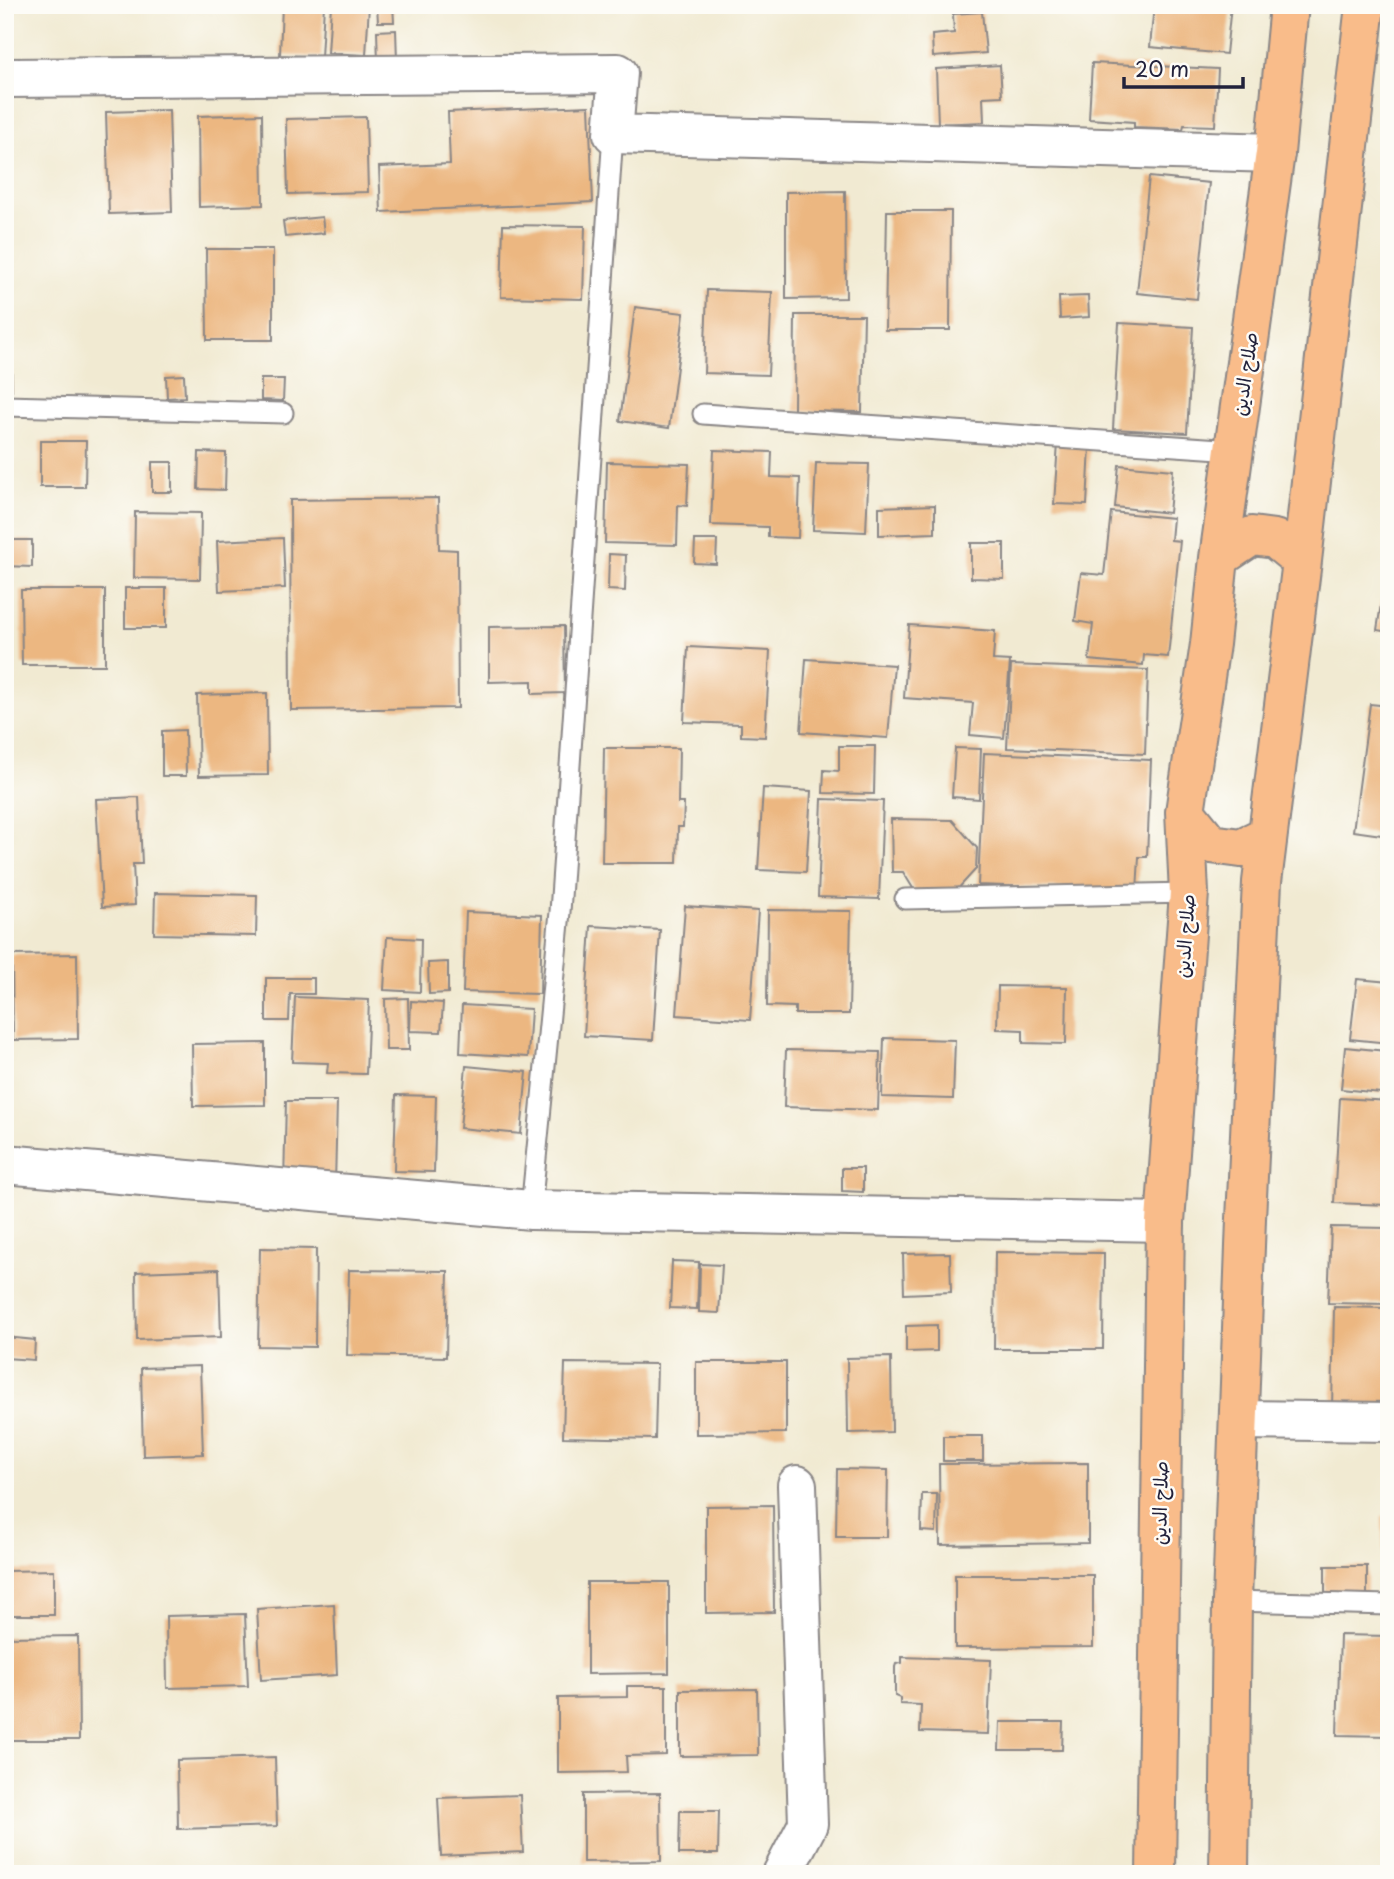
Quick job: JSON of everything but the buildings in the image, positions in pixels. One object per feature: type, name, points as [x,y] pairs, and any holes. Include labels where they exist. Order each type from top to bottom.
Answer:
[{"type":"highway","name":"صلاح الدين","points":[[1156,1874],[1166,1222],[1189,893],[1185,812],[1275,153],[1289,5]]},
{"type":"highway","points":[[1229,1874],[1232,1601],[1262,882],[1303,561],[1365,5]]},
{"type":"highway","points":[[1219,558],[1252,536],[1275,539],[1303,561]]},
{"type":"highway","points":[[1185,812],[1211,844],[1241,848],[1266,836]]},
{"type":"street","points":[[5,78],[618,73],[613,134],[1275,153]]},
{"type":"street","points":[[5,1164],[531,1210],[1166,1222]]},
{"type":"street","points":[[1239,1420],[1389,1422]]},
{"type":"street","points":[[782,1874],[808,1824],[797,1485]]},
{"type":"lane","points":[[531,1210],[560,912],[613,134]]},
{"type":"lane","points":[[5,406],[283,413]]},
{"type":"lane","points":[[703,414],[1235,450]]},
{"type":"lane","points":[[905,899],[1189,893]]},
{"type":"lane","points":[[1232,1601],[1389,1605]]}]
